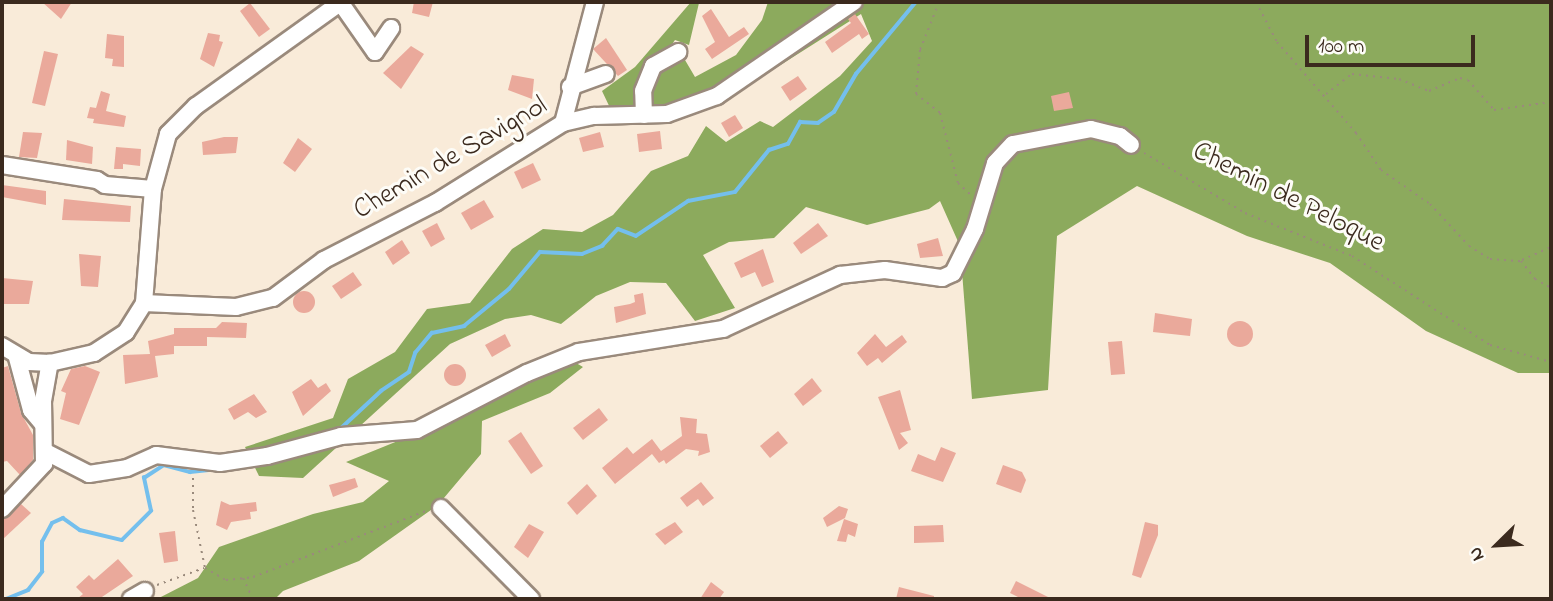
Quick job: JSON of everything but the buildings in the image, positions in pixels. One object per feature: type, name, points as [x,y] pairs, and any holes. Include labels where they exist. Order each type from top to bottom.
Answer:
[{"type":"street","points":[[2,346],[17,358],[50,363],[109,346],[126,332],[144,303],[153,189],[159,154],[181,118],[341,2],[375,52],[391,28]]},
{"type":"street","points":[[563,123],[570,87],[595,2]]},
{"type":"street","name":"Chemin de Savignol","points":[[144,303],[236,307],[272,298],[324,260],[435,203],[563,123],[594,116],[667,114],[717,96],[854,2]]},
{"type":"street","points":[[644,115],[643,92],[653,66],[678,52]]},
{"type":"street","points":[[570,87],[606,74]]},
{"type":"street","points":[[46,452],[89,474],[127,468],[156,455],[220,463],[341,436],[417,430],[527,373],[579,352],[723,329],[840,275],[885,270],[942,278],[953,273],[975,229],[981,200],[1002,153],[1027,139],[1091,130],[1120,136],[1131,145]]},
{"type":"street","points":[[2,150],[2,164],[97,180],[104,185],[153,189]]},
{"type":"street","points":[[17,358],[32,410],[42,423]]},
{"type":"street","points":[[2,509],[38,473],[46,452],[42,423],[50,363]]},
{"type":"street","points":[[441,508],[531,599]]},
{"type":"path","points":[[939,2],[920,50],[916,94],[940,113],[958,183],[981,200]]},
{"type":"path","points":[[1256,2],[1277,42],[1304,78],[1324,95],[1356,134],[1369,157],[1430,204],[1469,246],[1490,259],[1521,261],[1551,247]]},
{"type":"path","points":[[1324,95],[1345,77],[1360,74],[1399,79],[1430,91],[1460,78],[1468,80],[1494,110],[1551,102]]},
{"type":"path","name":"Chemin de Peloque","points":[[1131,145],[1245,213],[1352,256],[1490,345],[1551,362]]},
{"type":"path","points":[[1521,261],[1535,279],[1551,288]]},
{"type":"path","points":[[193,478],[193,510],[205,568],[226,580],[243,578],[441,508]]},
{"type":"path","points":[[138,595],[205,568]]},
{"type":"path","points":[[243,578],[253,599]]},
{"type":"green space","points":[[691,2],[699,3],[689,45],[675,40],[665,54],[685,60],[695,77],[736,55],[762,20],[768,2],[1551,2],[1551,373],[1518,373],[1426,331],[1330,263],[1247,236],[1137,186],[1057,236],[1048,390],[972,399],[960,246],[940,201],[929,209],[867,225],[806,207],[774,238],[729,242],[703,255],[735,308],[695,321],[666,283],[630,282],[596,296],[561,324],[531,315],[505,319],[450,344],[303,478],[259,476],[245,447],[333,418],[348,379],[395,352],[427,309],[470,303],[512,249],[543,229],[582,232],[613,215],[651,171],[688,156],[706,126],[726,142],[760,121],[773,127],[840,76],[872,41],[861,14],[727,99],[683,114],[612,112],[602,91],[635,67]]},
{"type":"green space","points":[[571,360],[583,367],[550,393],[482,421],[481,454],[438,505],[359,561],[283,591],[275,599],[157,599],[198,578],[219,547],[313,514],[363,502],[389,481],[346,462],[457,417]]},
{"type":"waterway","points":[[338,431],[381,391],[409,372],[415,353],[432,333],[464,326],[509,289],[540,252],[582,254],[602,246],[618,229],[636,236],[688,201],[735,192],[769,150],[788,144],[800,122],[818,123],[834,112],[856,74],[916,2]]},
{"type":"waterway","points":[[301,455],[320,449]]},
{"type":"waterway","points":[[6,599],[28,590],[42,572],[42,542],[52,523],[63,518],[80,530],[122,540],[151,511],[144,478],[164,465],[190,472],[218,469]]}]
